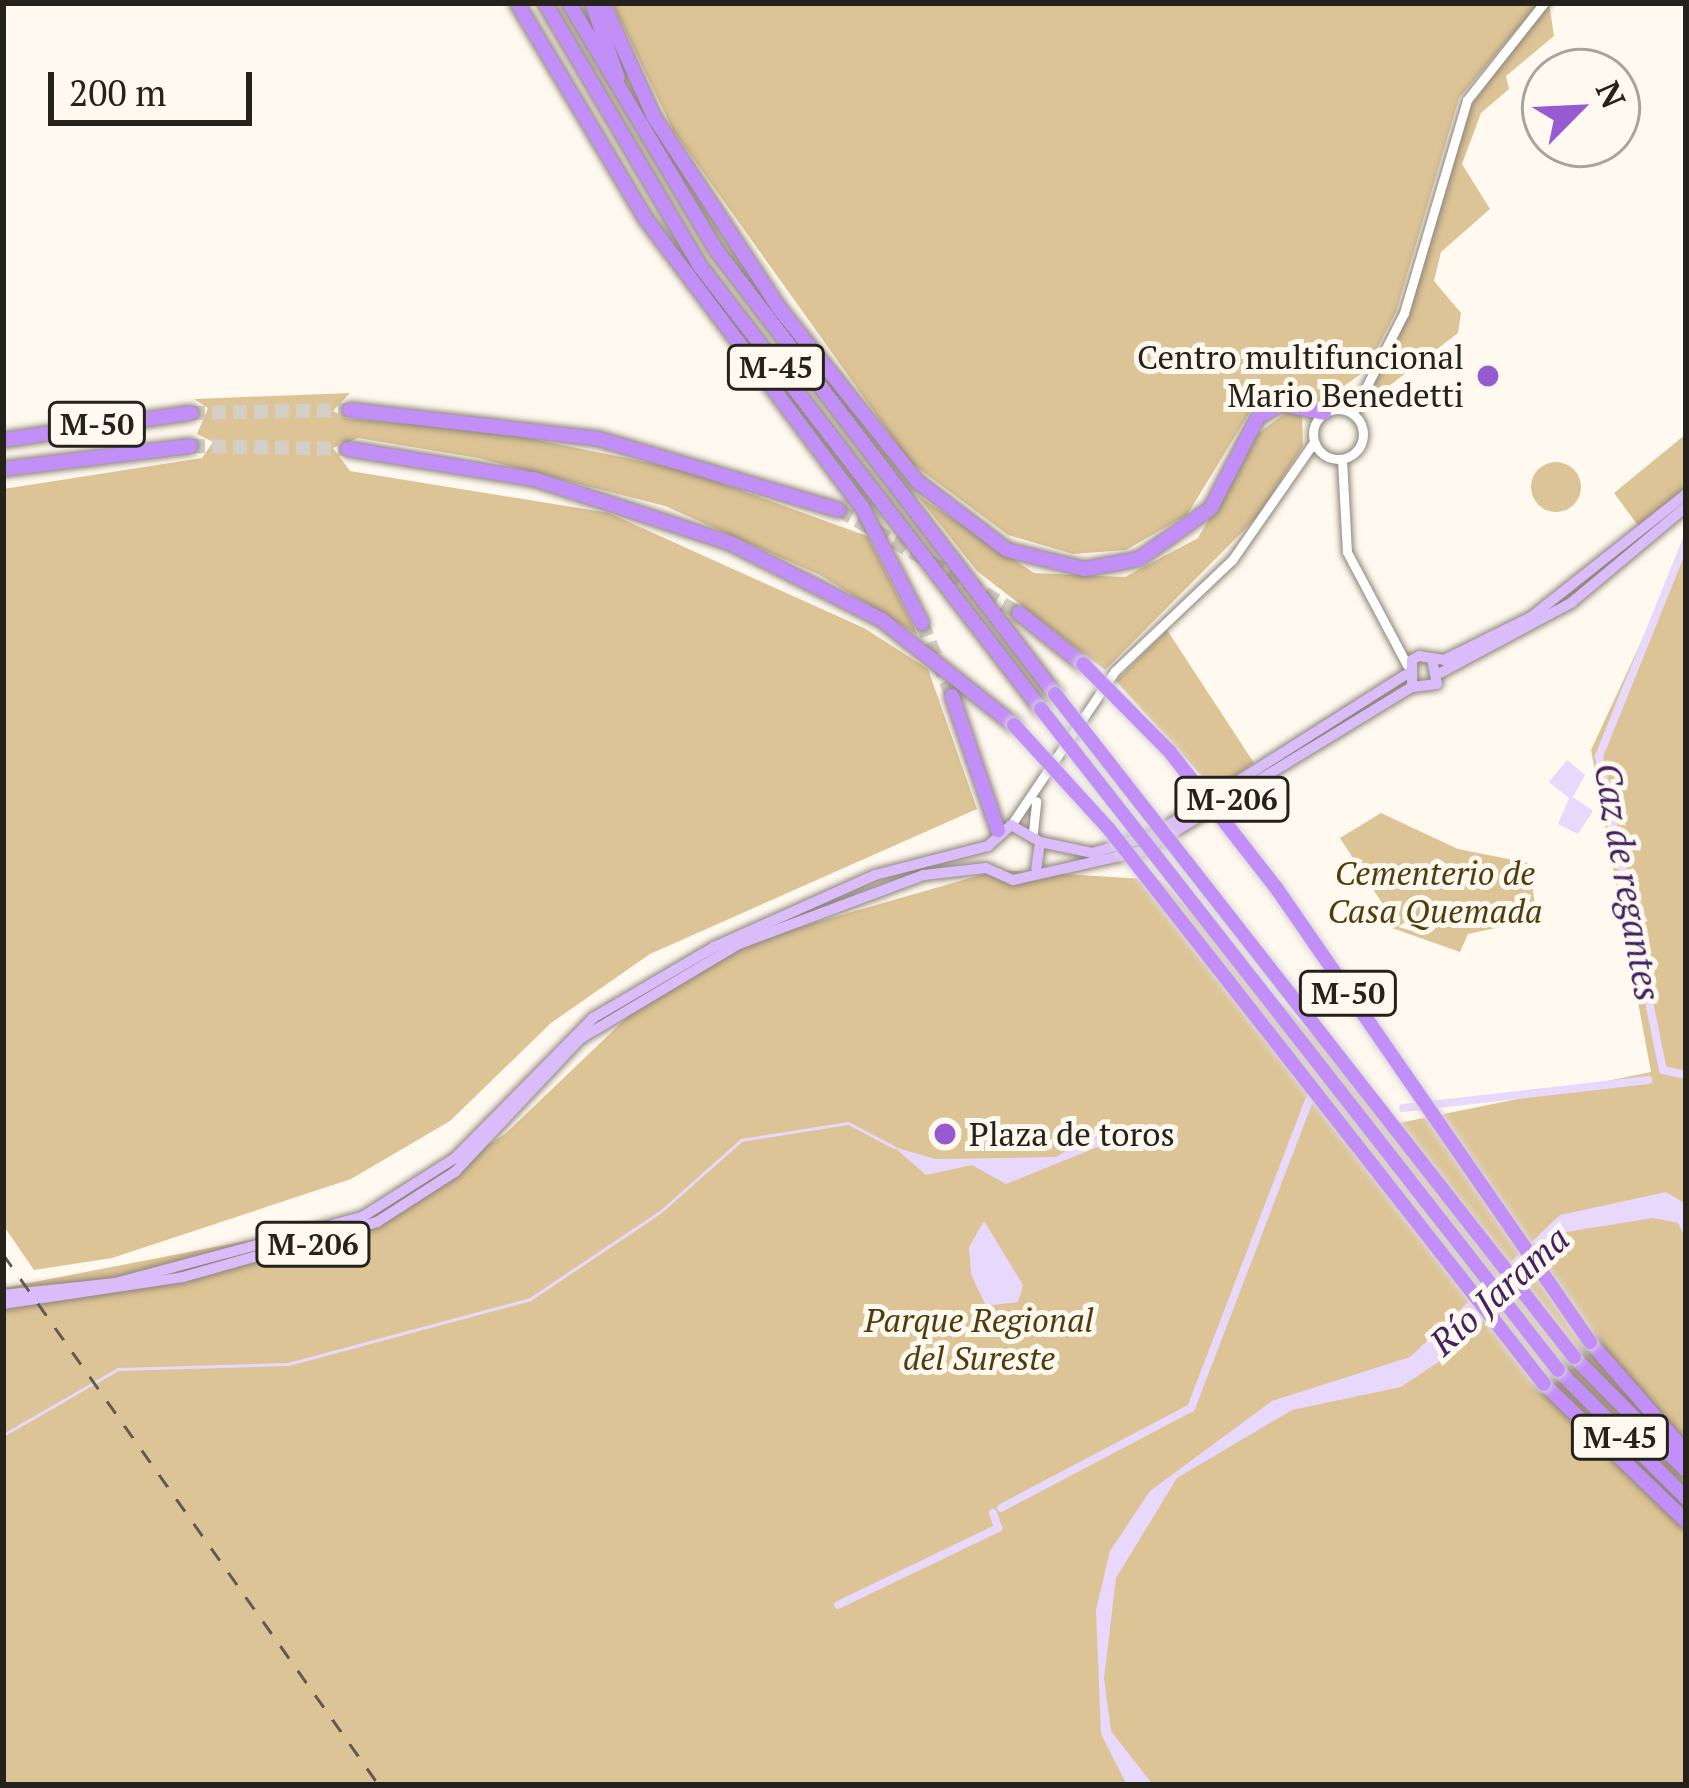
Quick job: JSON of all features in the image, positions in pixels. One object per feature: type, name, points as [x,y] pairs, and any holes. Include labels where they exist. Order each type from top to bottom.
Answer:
[{"type":"highway","points":[[522,3],[579,73]]},
{"type":"highway","points":[[522,3],[645,218],[862,507],[922,622]]},
{"type":"highway","name":"M-45","points":[[545,3],[579,73],[700,266],[1558,1370],[1686,1498]]},
{"type":"highway","name":"M-45","points":[[569,3],[636,127],[763,316],[1574,1358],[1686,1470]]},
{"type":"highway","points":[[592,3],[636,127]]},
{"type":"highway","points":[[603,3],[653,117],[779,308],[918,482],[1007,550],[1084,569],[1139,560],[1211,508],[1258,417],[1281,404],[1330,411]]},
{"type":"highway","points":[[350,410],[599,439],[839,510]]},
{"type":"highway","name":"M-50","points":[[3,440],[191,413]]},
{"type":"highway","name":"M-50","points":[[3,469],[191,446]]},
{"type":"highway","name":"M-50","points":[[347,449],[534,479],[730,543],[882,620],[1014,725],[1109,829],[1544,1384],[1686,1521]]},
{"type":"highway","name":"M-50","points":[[1019,613],[1083,664],[1244,846],[1590,1342],[1686,1451]]},
{"type":"highway","points":[[952,696],[1004,828]]},
{"type":"main road","name":"M-206","points":[[1004,828],[1092,853],[1153,835],[1426,658],[1565,596],[1686,494]]},
{"type":"main road","name":"M-206","points":[[3,1304],[160,1282],[377,1222],[454,1172],[572,1046],[646,995],[842,899],[993,869],[1013,880],[1036,869],[1143,851],[1412,687],[1431,689],[1440,673],[1571,602],[1686,507]]},
{"type":"main road","points":[[1426,658],[1440,673]]},
{"type":"main road","points":[[1406,670],[1412,687]]},
{"type":"main road","points":[[993,869],[988,846],[1004,828]]},
{"type":"main road","points":[[1036,837],[1036,869]]},
{"type":"main road","name":"M-206","points":[[3,1295],[115,1282],[362,1217],[455,1158],[610,1006],[808,901],[988,846]]},
{"type":"street","points":[[1406,670],[1399,640],[1347,552],[1342,460],[1364,439],[1353,413],[1404,313],[1467,100],[1544,3]]},
{"type":"street","points":[[1004,828],[1036,796],[1115,671],[1217,576],[1304,464],[1330,411],[1368,377]]},
{"type":"street","points":[[1330,411],[1353,413]]},
{"type":"street","points":[[1314,442],[1321,453],[1342,460]]},
{"type":"street","points":[[1304,464],[1321,453]]},
{"type":"street","points":[[1399,640],[1426,658]]},
{"type":"street","points":[[1036,796],[1036,837]]},
{"type":"green space","points":[[612,3],[1539,3],[1459,98],[1396,312],[1365,371],[1323,401],[1259,397],[1187,515],[1126,550],[1073,554],[1008,535],[910,462],[673,130]]},
{"type":"green space","points":[[1549,3],[1554,36],[1540,48],[1521,48],[1521,64],[1506,76],[1509,89],[1481,113],[1462,164],[1490,209],[1441,252],[1434,281],[1461,313],[1458,333],[1359,409],[1406,321],[1469,108]]},
{"type":"green space","points":[[350,393],[333,411],[348,419],[493,431],[685,470],[867,536],[918,635],[820,575],[665,506],[478,458],[358,438],[333,448],[350,471],[609,513],[864,628],[928,669],[977,809],[650,954],[551,1023],[450,1121],[351,1179],[112,1258],[34,1270],[3,1225],[3,489],[202,458],[213,442],[197,434],[208,408],[194,399]]},
{"type":"green space","points":[[1287,412],[1302,416],[1303,446],[1258,516],[1105,670],[977,571],[917,495],[1034,573],[1125,577],[1198,538],[1257,434]]},
{"type":"green space","points":[[1686,434],[1686,486],[1642,531],[1614,493]]},
{"type":"green space","points":[[1556,462],[1574,469],[1581,487],[1574,505],[1556,512],[1538,505],[1531,487],[1538,469]]},
{"type":"green space","name":"Parque Regional del Sureste","points":[[1686,545],[1686,1785],[3,1785],[3,1288],[375,1216],[505,1134],[688,959],[998,870],[1160,880],[1399,1123],[1651,1072],[1591,750]]},
{"type":"green space","points":[[1167,630],[1254,763],[1214,790],[1116,681]]},
{"type":"green space","name":"Cementerio de Casa Quemada","points":[[1381,813],[1458,849],[1529,863],[1537,919],[1468,934],[1460,952],[1375,922],[1382,903],[1340,838]]},
{"type":"water","points":[[1567,760],[1585,775],[1573,797],[1593,811],[1578,834],[1558,824],[1569,798],[1549,782]]},
{"type":"water","points":[[1104,1128],[1130,1134],[1006,1184],[972,1165],[926,1175],[894,1147],[935,1159],[1056,1157]]},
{"type":"water","name":"Río Jarama","points":[[1666,1192],[1686,1204],[1686,1240],[1678,1223],[1653,1218],[1566,1232],[1455,1351],[1401,1387],[1292,1410],[1177,1478],[1116,1578],[1104,1678],[1111,1731],[1153,1785],[1127,1785],[1101,1734],[1096,1610],[1110,1551],[1150,1491],[1272,1401],[1410,1357],[1560,1215]]},
{"type":"water","points":[[984,1221],[1023,1285],[1018,1302],[986,1306],[971,1274],[969,1247]]},
{"type":"waterway","name":"Caz de regantes","points":[[1686,541],[1599,756],[1663,1070],[1686,1075]]},
{"type":"waterway","points":[[1403,1108],[1648,1080]]},
{"type":"waterway","points":[[1001,1508],[1191,1408],[1310,1098]]},
{"type":"waterway","points":[[3,1435],[118,1369],[288,1364],[530,1299],[660,1212],[741,1140],[848,1123],[894,1147]]},
{"type":"waterway","points":[[838,1605],[998,1528],[993,1513]]},
{"type":"tunnel","points":[[191,413],[350,410]]},
{"type":"tunnel","points":[[191,446],[348,449]]},
{"type":"tunnel","points":[[839,510],[1019,613]]},
{"type":"tunnel","points":[[922,623],[952,696]]},
{"type":"railway","points":[[3,1254],[379,1785]]},
{"type":"place","name":"Centro multifuncional Mario Benedetti","points":[[1488,376]]},
{"type":"place","name":"Plaza de toros","points":[[945,1134]]}]
